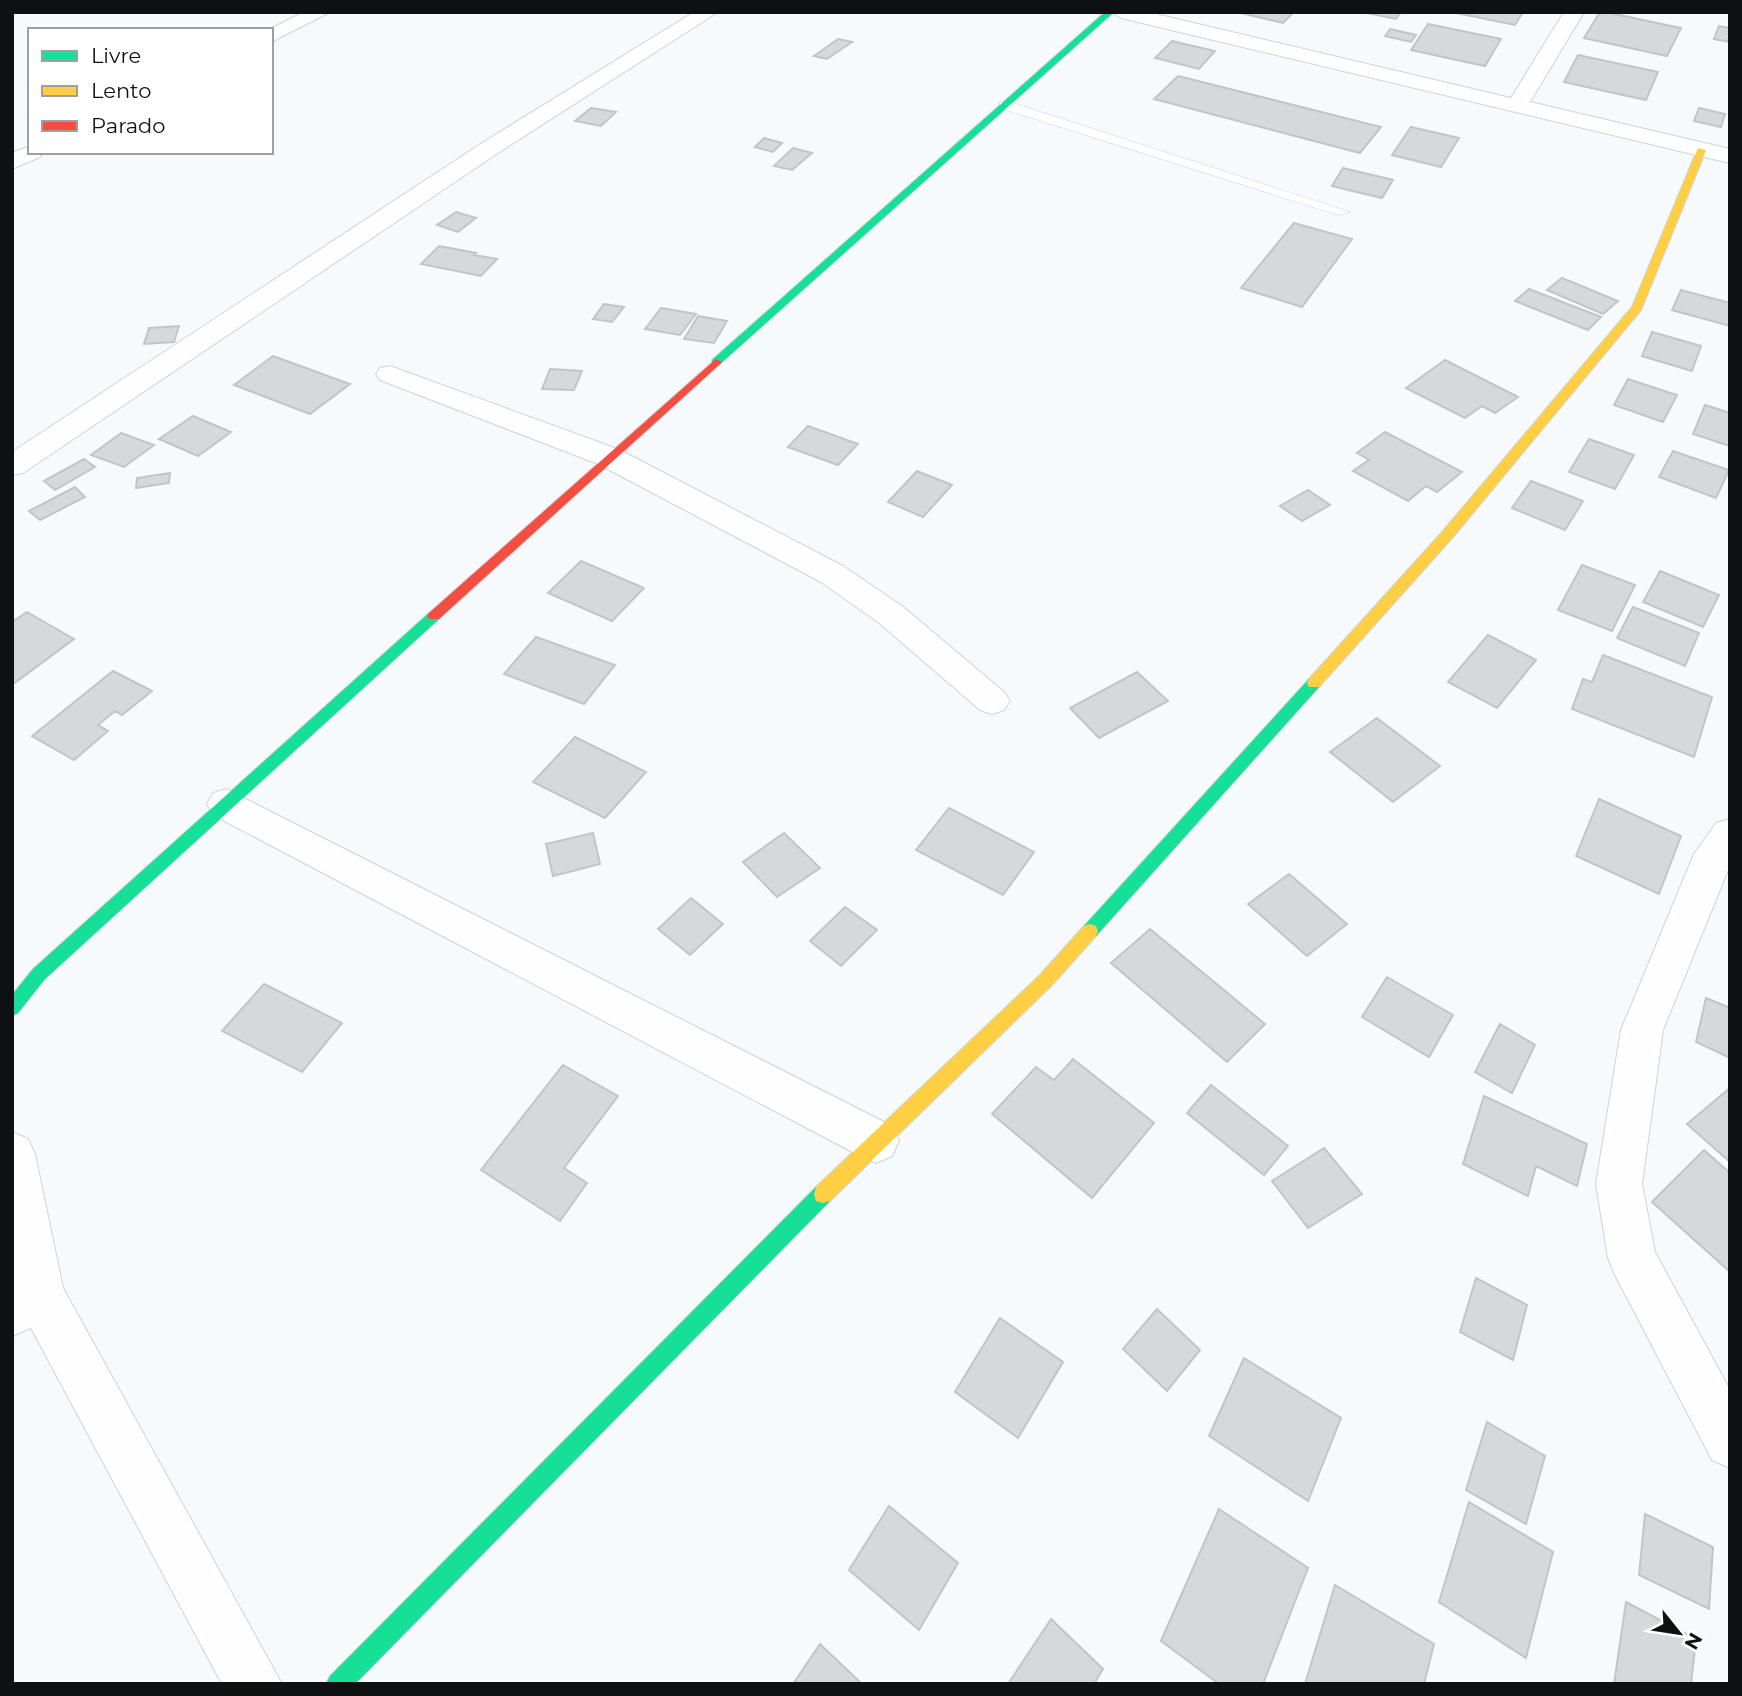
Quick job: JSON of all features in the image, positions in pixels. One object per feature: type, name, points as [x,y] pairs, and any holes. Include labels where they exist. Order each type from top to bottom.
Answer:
[{"type":"street","points":[[273,35],[320,12]]},
{"type":"street","points":[[12,466],[114,401],[490,148],[708,12]]},
{"type":"street","points":[[1517,106],[1574,12]]},
{"type":"street","points":[[12,1008],[39,974],[609,457],[1005,105],[1123,13],[1730,156]]},
{"type":"street","points":[[338,1684],[876,1141],[1045,981],[1448,534],[1637,308],[1701,150]]},
{"type":"street","points":[[12,162],[28,154]]},
{"type":"street","points":[[390,374],[609,457],[832,574],[890,614],[992,701]]},
{"type":"street","points":[[226,804],[876,1141]]},
{"type":"street","points":[[1730,835],[1708,865],[1643,1030],[1619,1184],[1632,1258],[1730,1442]]},
{"type":"street","points":[[12,1154],[26,1303],[253,1684]]},
{"type":"lane","points":[[1005,105],[1343,212]]},
{"type":"building","points":[[1237,12],[1294,12],[1283,23]]},
{"type":"building","points":[[1362,12],[1401,12],[1396,19]]},
{"type":"building","points":[[1451,12],[1523,12],[1515,25]]},
{"type":"building","points":[[1600,12],[1681,28],[1667,56],[1584,38]]},
{"type":"building","points":[[1428,24],[1501,39],[1485,66],[1411,50]]},
{"type":"building","points":[[1719,26],[1730,28],[1730,42],[1714,39]]},
{"type":"building","points":[[1390,29],[1416,35],[1411,42],[1385,36]]},
{"type":"building","points":[[838,39],[852,42],[827,59],[814,56]]},
{"type":"building","points":[[1172,41],[1215,51],[1199,69],[1155,58]]},
{"type":"building","points":[[1578,55],[1658,72],[1646,100],[1564,82]]},
{"type":"building","points":[[1178,76],[1381,127],[1360,153],[1154,99]]},
{"type":"building","points":[[591,108],[616,112],[601,126],[575,121]]},
{"type":"building","points":[[1699,108],[1725,114],[1721,127],[1694,121]]},
{"type":"building","points":[[1411,127],[1459,138],[1441,167],[1392,155]]},
{"type":"building","points":[[764,138],[782,143],[773,152],[755,147]]},
{"type":"building","points":[[793,148],[812,153],[792,170],[774,166]]},
{"type":"building","points":[[1343,168],[1393,180],[1382,198],[1332,186]]},
{"type":"building","points":[[456,212],[476,218],[458,232],[437,225]]},
{"type":"building","points":[[1294,223],[1352,239],[1302,307],[1241,288]]},
{"type":"building","points":[[439,246],[497,259],[481,276],[421,264]]},
{"type":"building","points":[[1562,278],[1618,301],[1603,314],[1547,290]]},
{"type":"building","points":[[1529,289],[1601,317],[1588,330],[1515,301]]},
{"type":"building","points":[[1681,290],[1730,303],[1730,326],[1672,310]]},
{"type":"building","points":[[604,304],[624,307],[612,322],[593,319]]},
{"type":"building","points":[[661,308],[696,314],[680,335],[645,329]]},
{"type":"building","points":[[698,316],[727,321],[714,343],[684,339]]},
{"type":"building","points":[[179,326],[174,342],[144,344],[149,328]]},
{"type":"building","points":[[1652,332],[1701,346],[1692,371],[1642,356]]},
{"type":"building","points":[[273,356],[350,384],[310,414],[234,385]]},
{"type":"building","points":[[1445,360],[1518,397],[1495,413],[1482,406],[1465,418],[1406,388]]},
{"type":"building","points":[[550,369],[582,371],[574,390],[542,389]]},
{"type":"building","points":[[1628,379],[1677,395],[1663,422],[1614,405]]},
{"type":"building","points":[[1705,405],[1730,413],[1730,446],[1693,434]]},
{"type":"building","points":[[193,416],[231,432],[198,456],[159,439]]},
{"type":"building","points":[[808,426],[858,444],[838,465],[788,447]]},
{"type":"building","points":[[1385,432],[1462,472],[1437,492],[1426,486],[1408,501],[1353,471],[1369,460],[1357,453]]},
{"type":"building","points":[[121,433],[154,445],[124,467],[91,455]]},
{"type":"building","points":[[1589,439],[1634,455],[1615,489],[1569,472]]},
{"type":"building","points":[[1673,451],[1729,470],[1716,498],[1659,477]]},
{"type":"building","points":[[84,459],[95,467],[55,490],[44,481]]},
{"type":"building","points":[[917,471],[952,485],[923,517],[888,502]]},
{"type":"building","points":[[170,473],[169,483],[136,488],[137,478]]},
{"type":"building","points":[[1531,481],[1583,501],[1565,530],[1512,508]]},
{"type":"building","points":[[75,487],[85,497],[40,520],[29,511]]},
{"type":"building","points":[[1308,490],[1330,505],[1302,521],[1280,506]]},
{"type":"building","points":[[581,561],[644,588],[612,621],[548,593]]},
{"type":"building","points":[[1582,565],[1635,585],[1612,631],[1558,610]]},
{"type":"building","points":[[1660,571],[1719,595],[1703,627],[1643,602]]},
{"type":"building","points":[[1633,607],[1699,633],[1685,666],[1617,638]]},
{"type":"building","points":[[27,612],[74,639],[12,685],[12,622]]},
{"type":"building","points":[[1488,635],[1536,660],[1497,708],[1448,682]]},
{"type":"building","points":[[536,637],[615,665],[584,704],[504,674]]},
{"type":"building","points":[[1603,655],[1712,697],[1694,757],[1572,709],[1583,679],[1592,682]]},
{"type":"building","points":[[113,671],[152,691],[122,715],[115,711],[98,725],[108,731],[74,760],[32,736]]},
{"type":"building","points":[[1137,672],[1168,701],[1099,738],[1070,708]]},
{"type":"building","points":[[1377,718],[1440,766],[1393,802],[1330,752]]},
{"type":"building","points":[[575,737],[646,772],[605,818],[533,782]]},
{"type":"building","points":[[1599,799],[1681,836],[1659,894],[1576,856]]},
{"type":"building","points":[[949,808],[1034,852],[1003,895],[916,850]]},
{"type":"building","points":[[593,833],[600,864],[553,876],[546,844]]},
{"type":"building","points":[[784,833],[820,868],[777,897],[743,862]]},
{"type":"building","points":[[1289,874],[1347,924],[1307,956],[1248,904]]},
{"type":"building","points":[[691,898],[723,924],[690,955],[658,929]]},
{"type":"building","points":[[845,907],[877,930],[841,966],[810,941]]},
{"type":"building","points":[[1150,929],[1265,1024],[1227,1062],[1111,963]]},
{"type":"building","points":[[1387,977],[1453,1015],[1429,1057],[1362,1017]]},
{"type":"building","points":[[264,984],[342,1023],[302,1072],[222,1031]]},
{"type":"building","points":[[1706,998],[1730,1008],[1730,1058],[1696,1042]]},
{"type":"building","points":[[1500,1024],[1535,1045],[1512,1093],[1475,1072]]},
{"type":"building","points":[[1073,1059],[1154,1123],[1092,1198],[992,1114],[1036,1067],[1054,1080]]},
{"type":"building","points":[[563,1065],[618,1096],[564,1168],[587,1183],[560,1221],[481,1170]]},
{"type":"building","points":[[1211,1085],[1288,1146],[1264,1175],[1187,1113]]},
{"type":"building","points":[[1730,1088],[1730,1162],[1687,1124]]},
{"type":"building","points":[[1484,1096],[1587,1144],[1577,1186],[1536,1166],[1528,1196],[1463,1164]]},
{"type":"building","points":[[1324,1148],[1362,1194],[1308,1228],[1272,1181]]},
{"type":"building","points":[[1704,1150],[1730,1173],[1730,1272],[1652,1202]]},
{"type":"building","points":[[1476,1278],[1527,1305],[1513,1360],[1460,1332]]},
{"type":"building","points":[[1157,1309],[1200,1350],[1167,1391],[1123,1349]]},
{"type":"building","points":[[1000,1318],[1063,1362],[1018,1438],[955,1392]]},
{"type":"building","points":[[1244,1358],[1341,1418],[1308,1501],[1209,1436]]},
{"type":"building","points":[[1487,1422],[1545,1456],[1526,1524],[1466,1490]]},
{"type":"building","points":[[1469,1502],[1553,1552],[1526,1658],[1439,1602]]},
{"type":"building","points":[[889,1506],[958,1563],[919,1630],[849,1570]]},
{"type":"building","points":[[1219,1509],[1308,1568],[1263,1684],[1219,1684],[1161,1641]]},
{"type":"building","points":[[1645,1514],[1713,1547],[1709,1609],[1639,1575]]},
{"type":"building","points":[[1335,1585],[1434,1644],[1424,1684],[1305,1684]]},
{"type":"building","points":[[1626,1602],[1696,1639],[1691,1684],[1614,1684]]},
{"type":"building","points":[[1051,1619],[1103,1669],[1094,1684],[1008,1684]]},
{"type":"building","points":[[820,1644],[862,1684],[793,1684]]},
{"type":"traffic: fast","points":[[716,362],[1110,12]]},
{"type":"traffic: fast","points":[[12,1008],[39,974],[434,616]]},
{"type":"traffic: fast","points":[[1090,931],[1314,683]]},
{"type":"traffic: fast","points":[[338,1684],[823,1194]]},
{"type":"traffic: slow","points":[[1314,683],[1448,534],[1637,308],[1701,150]]},
{"type":"traffic: slow","points":[[823,1194],[1045,981],[1090,931]]},
{"type":"traffic: jam","points":[[434,616],[716,362]]}]
